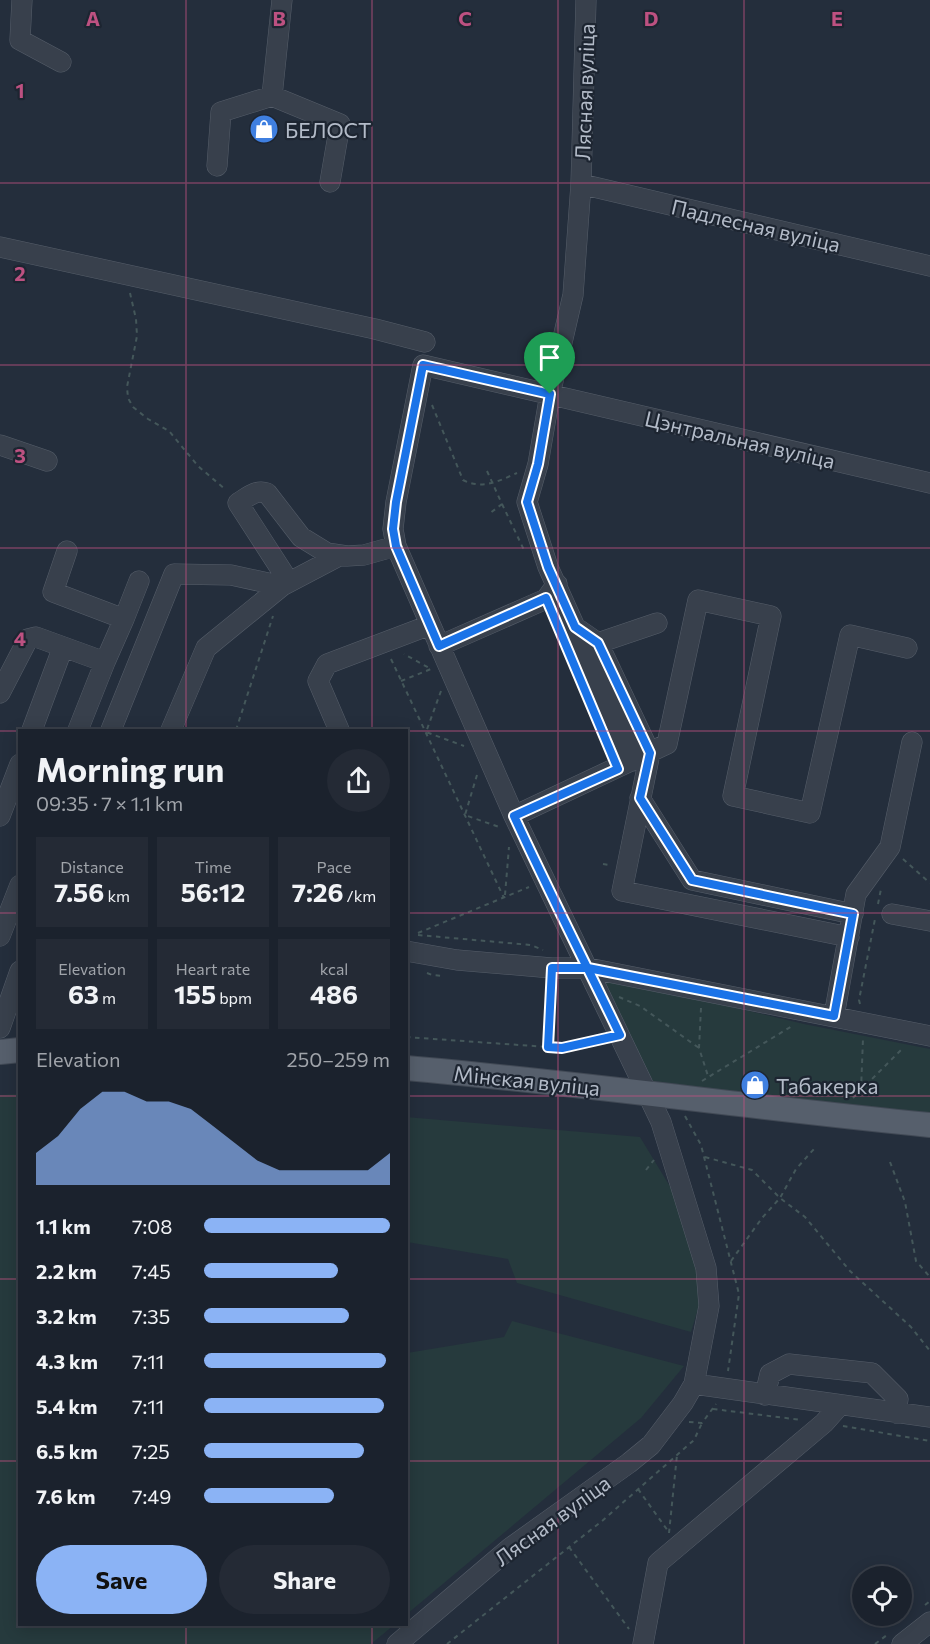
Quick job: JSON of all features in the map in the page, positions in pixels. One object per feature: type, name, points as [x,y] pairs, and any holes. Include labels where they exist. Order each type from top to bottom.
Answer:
[{"type":"main road","points":[[0,1052],[18,1050]]},
{"type":"main road","name":"Мінская вуліца","points":[[408,1068],[930,1125]]},
{"type":"street","points":[[22,0],[20,40],[61,62]]},
{"type":"street","points":[[272,96],[282,0]]},
{"type":"street","name":"Лясная вуліца","points":[[581,184],[586,0]]},
{"type":"street","points":[[217,166],[221,112],[272,96],[340,124],[330,182]]},
{"type":"street","points":[[581,184],[573,295],[550,394],[538,464],[527,502],[548,567],[575,627],[641,757]]},
{"type":"street","name":"Падлесная вуліца","points":[[581,184],[930,264]]},
{"type":"street","points":[[0,247],[425,342]]},
{"type":"street","points":[[422,370],[395,511],[393,529],[396,546],[439,646],[508,822],[588,968],[661,1122],[705,1268],[710,1306],[694,1384],[930,1417]]},
{"type":"street","name":"Цэнтральная вуліца","points":[[422,370],[550,394],[930,483]]},
{"type":"street","points":[[0,445],[47,461]]},
{"type":"street","points":[[286,584],[238,502],[254,493],[261,491],[267,493],[301,537],[327,553],[364,555],[396,546]]},
{"type":"street","points":[[67,551],[53,592],[124,619]]},
{"type":"street","points":[[171,729],[206,648],[286,584],[341,555]]},
{"type":"street","points":[[111,729],[174,574],[231,575],[286,584]]},
{"type":"street","points":[[78,729],[139,581]]},
{"type":"street","points":[[439,646],[546,598],[557,584]]},
{"type":"street","points":[[508,822],[667,744],[698,600],[771,616],[733,796],[810,813],[850,635],[907,648]]},
{"type":"street","points":[[598,643],[657,623]]},
{"type":"street","points":[[339,729],[318,681],[327,664],[430,625]]},
{"type":"street","points":[[575,627],[598,643],[641,757],[640,798],[622,891],[849,937]]},
{"type":"street","points":[[0,693],[28,639],[36,637],[105,662]]},
{"type":"street","points":[[32,729],[63,647]]},
{"type":"street","points":[[825,1014],[849,937],[856,894],[890,847],[912,742]]},
{"type":"street","points":[[0,816],[18,769]]},
{"type":"street","points":[[640,798],[692,880],[853,914]]},
{"type":"street","points":[[0,936],[18,890]]},
{"type":"street","points":[[882,913],[930,921]]},
{"type":"street","points":[[408,951],[457,960],[552,961],[923,1035]]},
{"type":"street","points":[[0,1028],[18,977]]},
{"type":"street","points":[[765,1395],[770,1374],[789,1364],[872,1373],[897,1399],[896,1413]]},
{"type":"street","name":"Лясная вуліца","points":[[397,1644],[510,1548],[651,1445],[683,1403],[694,1384]]},
{"type":"street","points":[[638,1639],[658,1563],[672,1540],[824,1423],[840,1405]]},
{"type":"street","points":[[902,1644],[930,1622]]},
{"type":"path","points":[[122,274],[128,285],[136,319],[137,336],[127,387],[128,398],[133,407],[148,419],[170,431],[198,466],[222,485],[238,502]]},
{"type":"path","points":[[422,370],[440,428],[463,480],[469,483],[493,484],[538,464]]},
{"type":"path","points":[[487,471],[526,556]]},
{"type":"path","points":[[489,514],[502,504]]},
{"type":"path","points":[[236,729],[286,584]]},
{"type":"path","points":[[383,643],[431,669],[401,681]]},
{"type":"path","points":[[383,643],[504,898]]},
{"type":"path","points":[[426,732],[441,691]]},
{"type":"path","points":[[426,732],[466,747]]},
{"type":"path","points":[[465,814],[478,772]]},
{"type":"path","points":[[465,814],[508,822]]},
{"type":"path","points":[[504,898],[510,842]]},
{"type":"path","points":[[890,847],[930,883]]},
{"type":"path","points":[[603,864],[615,866]]},
{"type":"path","points":[[530,887],[416,934],[531,945],[552,961],[548,1047]]},
{"type":"path","points":[[861,1090],[864,1023],[859,1000],[882,913],[882,889]]},
{"type":"path","points":[[597,988],[640,1006],[699,1048]]},
{"type":"path","points":[[702,990],[699,1048],[708,1077]]},
{"type":"path","points":[[701,1081],[825,1014]]},
{"type":"path","points":[[408,1037],[562,1048],[620,1035]]},
{"type":"path","points":[[836,1116],[861,1090],[923,1035]]},
{"type":"path","points":[[731,1261],[762,1218],[780,1198],[796,1169],[814,1149]]},
{"type":"path","points":[[704,1157],[752,1170],[780,1198],[805,1217],[850,1271],[911,1327],[930,1351]]},
{"type":"path","points":[[890,1162],[905,1202],[916,1261],[930,1277]]},
{"type":"path","points":[[447,1644],[638,1489],[694,1440],[702,1423]]},
{"type":"path","points":[[672,1540],[677,1455]]},
{"type":"path","points":[[638,1489],[672,1540]]},
{"type":"path","points":[[569,1547],[638,1639]]},
{"type":"green space","points":[[601,976],[804,1024],[930,1049],[930,1117],[653,1081]]},
{"type":"green space","points":[[18,1094],[18,1626],[393,1626],[371,1644],[0,1644],[0,1095]]},
{"type":"green space","points":[[408,1117],[640,1137],[680,1203],[704,1289],[691,1332],[517,1283],[508,1259],[408,1242]]},
{"type":"green space","points":[[512,1321],[684,1366],[641,1418],[408,1613],[408,1353],[504,1337]]},
{"type":"place","name":"БЕЛОСТ","points":[[264,129]]},
{"type":"place","name":"Табакерка","points":[[755,1085]]},
{"type":"route","points":[[550,394],[423,365],[396,502],[393,529],[396,546],[439,646],[546,598],[618,769],[514,816],[550,896],[588,968],[620,1035],[562,1048],[548,1047],[552,968],[588,968],[834,1016],[853,914],[692,880],[640,798],[650,753],[598,643],[575,627],[548,567],[527,502],[538,464],[550,394]]}]
